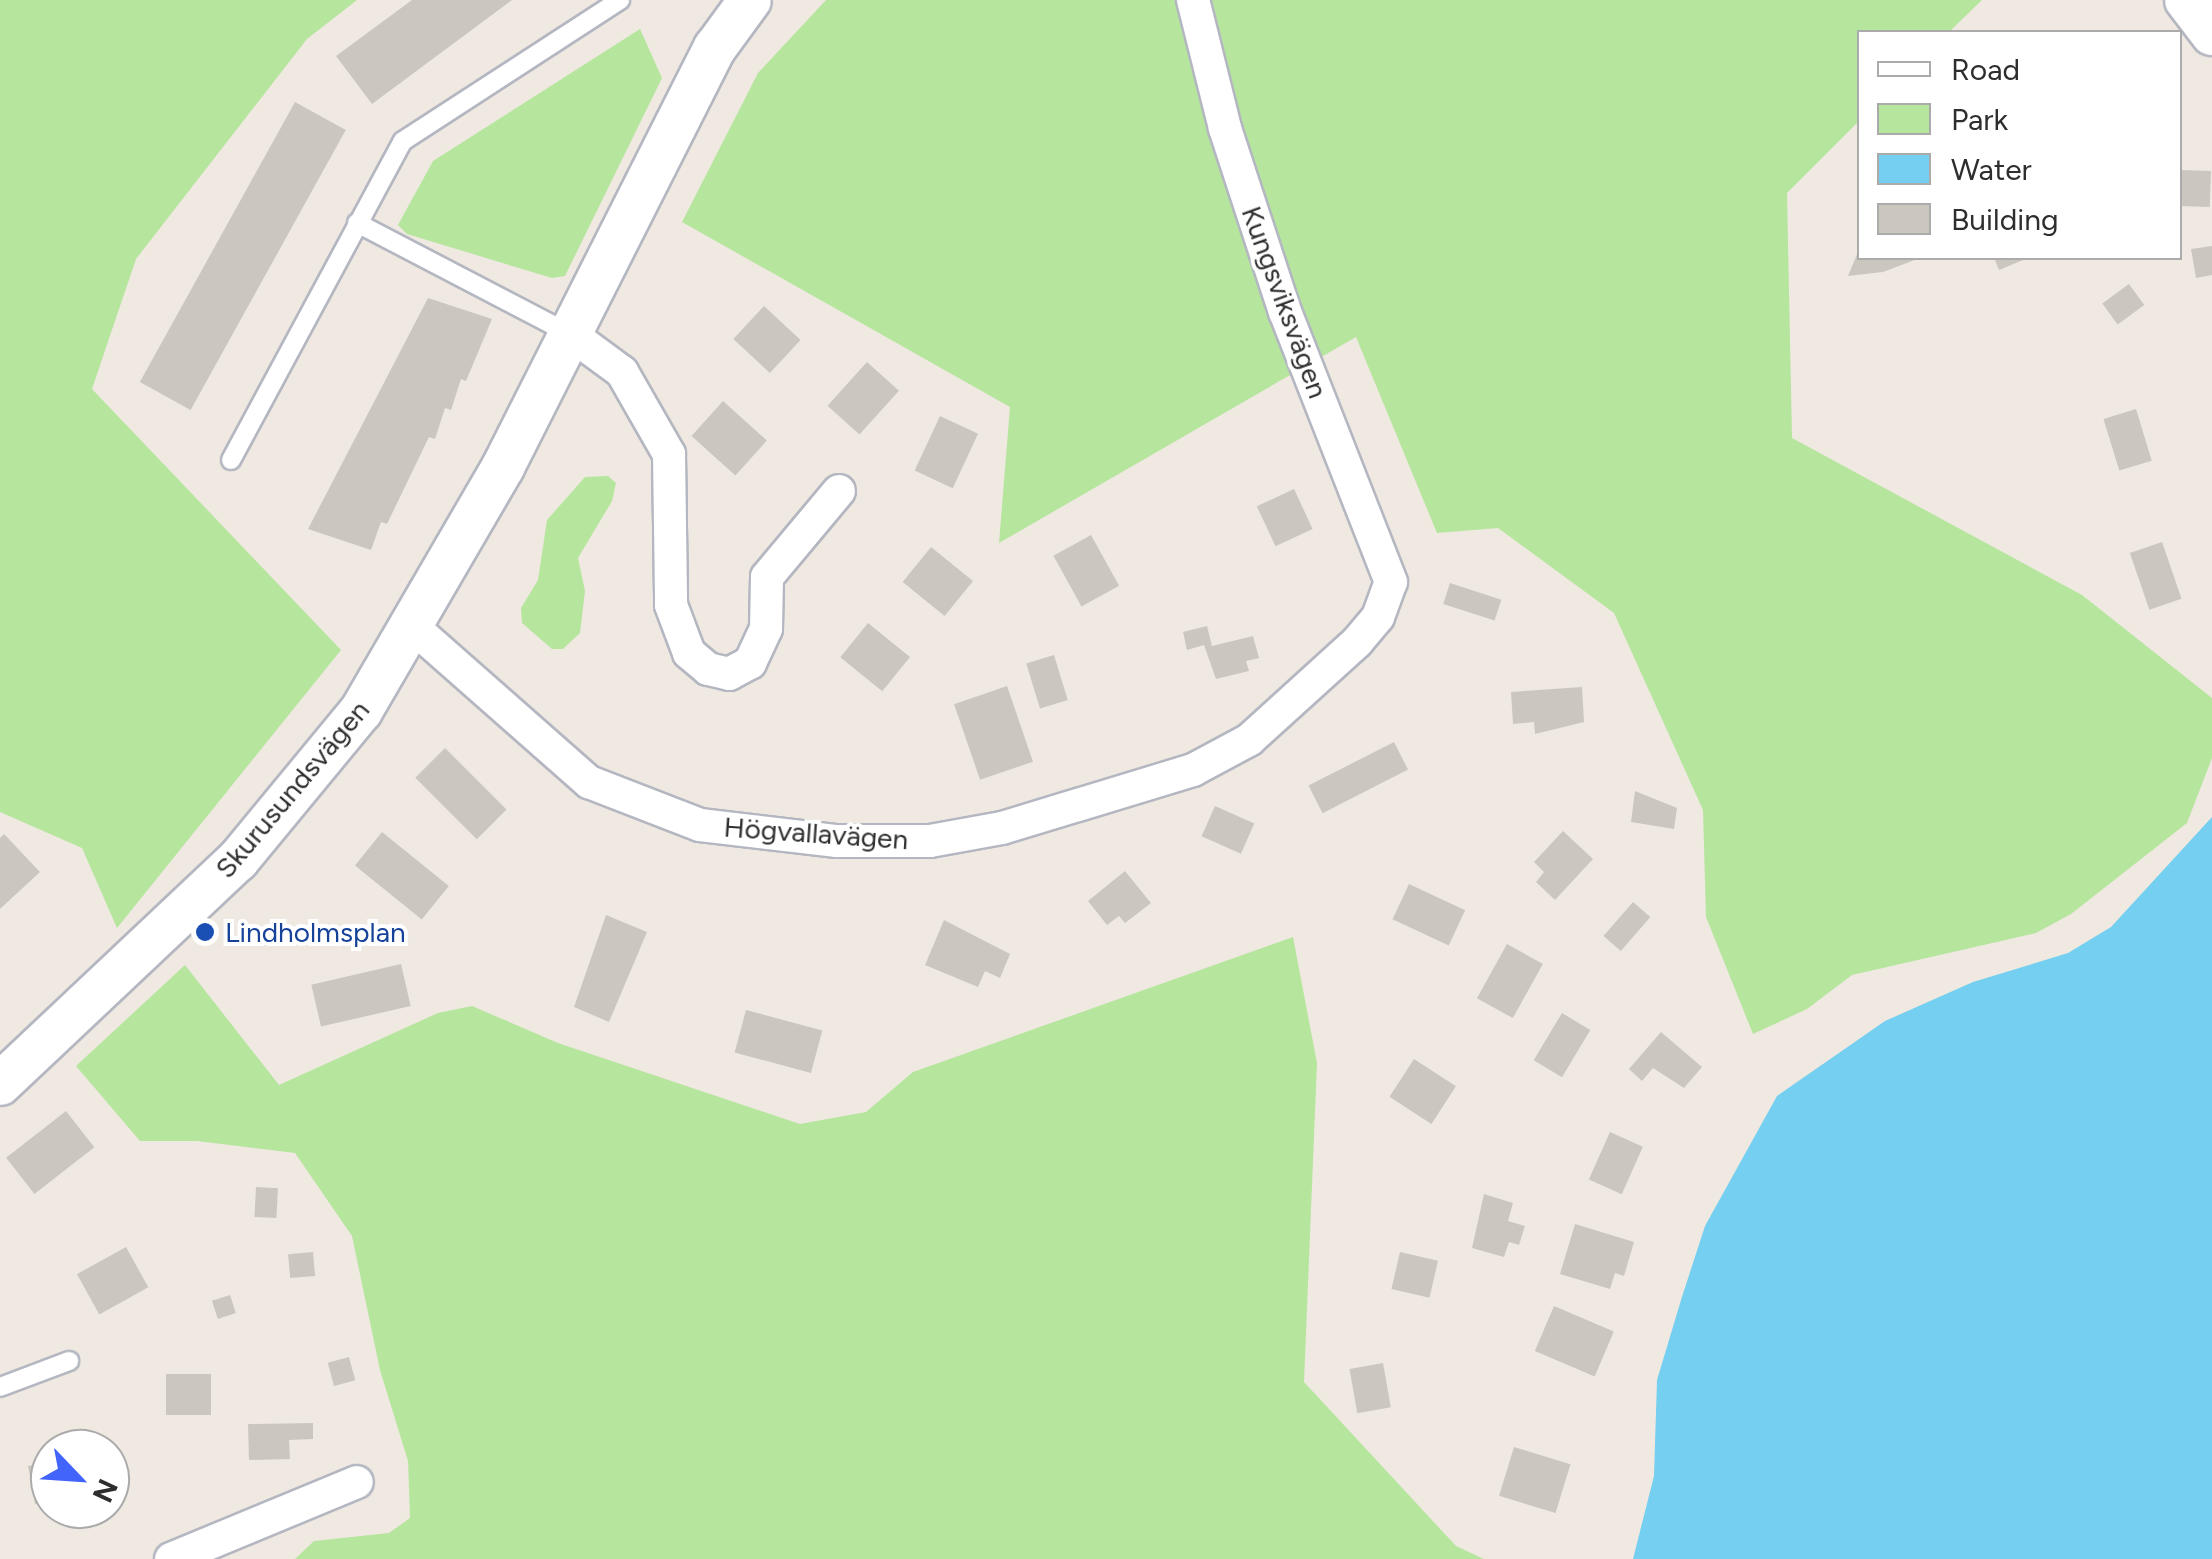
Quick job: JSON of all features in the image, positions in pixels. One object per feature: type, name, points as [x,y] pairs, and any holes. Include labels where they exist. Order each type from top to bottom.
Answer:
[{"type":"street","name":"Skurusundsvägen","points":[[0,1084],[238,860],[334,748],[413,628],[573,336],[715,48],[750,0]]},
{"type":"street","name":"Kungsviksvägen","points":[[1193,0],[1224,128],[1285,312],[1391,582],[1388,598]]},
{"type":"street","points":[[2186,0],[2212,34]]},
{"type":"street","points":[[573,336],[622,372],[669,454],[671,605],[689,653],[708,669],[730,674],[750,663],[766,630],[768,578],[839,490]]},
{"type":"street","name":"Högvallavägen","points":[[413,628],[559,758],[620,798],[700,825],[837,841],[930,841],[1002,828],[1194,770],[1248,740],[1356,642],[1388,598]]},
{"type":"street","points":[[171,1559],[357,1482]]},
{"type":"lane","points":[[231,460],[403,140],[620,0]]},
{"type":"lane","points":[[357,223],[573,336]]},
{"type":"lane","points":[[0,1387],[70,1361]]},
{"type":"green space","points":[[0,0],[357,0],[307,39],[136,259],[92,389],[341,650],[117,928],[82,848],[0,812]]},
{"type":"green space","points":[[826,0],[1982,0],[1951,30],[1857,30],[1857,123],[1787,193],[1792,438],[2082,595],[2212,698],[2212,758],[2187,823],[2071,914],[2036,933],[1852,975],[1807,1009],[1753,1034],[1706,917],[1703,810],[1614,613],[1498,528],[1437,533],[1356,337],[999,543],[1010,407],[682,222],[758,73]]},
{"type":"green space","points":[[640,29],[662,78],[565,276],[552,278],[407,234],[398,225],[433,161]]},
{"type":"green space","points":[[608,476],[616,483],[612,501],[578,558],[585,591],[580,633],[563,649],[552,649],[522,623],[521,608],[538,580],[547,520],[585,477]]},
{"type":"green space","points":[[1293,937],[1317,1063],[1304,1382],[1456,1546],[1484,1559],[295,1559],[314,1541],[389,1533],[410,1518],[408,1461],[380,1370],[352,1236],[295,1153],[197,1141],[140,1141],[76,1066],[185,965],[279,1085],[438,1013],[472,1006],[558,1043],[800,1124],[866,1112],[913,1072]]},
{"type":"water","points":[[2212,817],[2212,1559],[1633,1559],[1654,1476],[1657,1380],[1681,1300],[1705,1226],[1777,1096],[1885,1021],[1973,982],[2068,953],[2111,927]]},
{"type":"building","points":[[412,0],[512,0],[372,104],[336,56]]},
{"type":"building","points":[[295,102],[346,130],[191,410],[140,382]]},
{"type":"building","points":[[2182,170],[2211,171],[2210,207],[2182,206]]},
{"type":"building","points":[[2212,246],[2212,275],[2196,278],[2191,249]]},
{"type":"building","points":[[1857,254],[1857,260],[1915,260],[1883,272],[1848,276]]},
{"type":"building","points":[[1995,260],[2023,260],[1999,270]]},
{"type":"building","points":[[2129,284],[2144,305],[2118,324],[2102,303]]},
{"type":"building","points":[[428,298],[492,319],[466,381],[461,379],[451,410],[445,408],[435,439],[429,437],[387,524],[381,522],[371,550],[308,529]]},
{"type":"building","points":[[764,306],[801,340],[770,373],[733,339]]},
{"type":"building","points":[[867,362],[899,391],[859,435],[828,406]]},
{"type":"building","points":[[723,401],[767,440],[735,475],[692,436]]},
{"type":"building","points":[[2136,409],[2152,461],[2119,471],[2103,419]]},
{"type":"building","points":[[940,416],[978,434],[953,488],[915,470]]},
{"type":"building","points":[[1294,489],[1313,529],[1275,546],[1257,506]]},
{"type":"building","points":[[1091,535],[1119,586],[1082,607],[1053,556]]},
{"type":"building","points":[[2162,542],[2182,599],[2149,610],[2130,553]]},
{"type":"building","points":[[931,547],[973,581],[945,616],[903,582]]},
{"type":"building","points":[[1450,583],[1501,600],[1495,621],[1443,604]]},
{"type":"building","points":[[868,623],[910,657],[882,691],[840,657]]},
{"type":"building","points":[[1207,626],[1212,646],[1253,636],[1259,658],[1246,661],[1249,671],[1216,679],[1204,645],[1187,650],[1183,632]]},
{"type":"building","points":[[1054,655],[1068,700],[1040,708],[1026,663]]},
{"type":"building","points":[[1007,686],[1033,762],[980,780],[954,704]]},
{"type":"building","points":[[1582,687],[1584,722],[1535,734],[1534,722],[1513,724],[1511,692]]},
{"type":"building","points":[[1394,742],[1408,770],[1323,813],[1308,786]]},
{"type":"building","points":[[445,748],[507,810],[477,839],[415,778]]},
{"type":"building","points":[[1635,791],[1677,808],[1674,829],[1631,822]]},
{"type":"building","points":[[1215,806],[1254,823],[1241,854],[1202,836]]},
{"type":"building","points":[[1563,831],[1593,859],[1555,900],[1536,882],[1544,872],[1534,862]]},
{"type":"building","points":[[382,832],[449,886],[422,920],[355,865]]},
{"type":"building","points":[[4,834],[40,872],[0,909],[0,838]]},
{"type":"building","points":[[1125,871],[1151,903],[1125,923],[1119,916],[1107,925],[1088,901]]},
{"type":"building","points":[[1409,884],[1465,910],[1449,946],[1393,919]]},
{"type":"building","points":[[1633,902],[1650,917],[1621,951],[1603,936]]},
{"type":"building","points":[[606,915],[647,932],[609,1022],[574,1007]]},
{"type":"building","points":[[944,920],[1010,954],[1000,978],[985,971],[978,987],[925,965]]},
{"type":"building","points":[[1507,944],[1543,964],[1513,1018],[1477,998]]},
{"type":"building","points":[[401,964],[411,1006],[321,1027],[311,985]]},
{"type":"building","points":[[746,1010],[822,1030],[811,1073],[735,1053]]},
{"type":"building","points":[[1562,1013],[1590,1030],[1562,1077],[1534,1060]]},
{"type":"building","points":[[1661,1032],[1702,1067],[1684,1088],[1653,1068],[1642,1081],[1629,1069]]},
{"type":"building","points":[[1414,1059],[1456,1086],[1431,1124],[1389,1097]]},
{"type":"building","points":[[66,1111],[94,1147],[34,1194],[6,1158]]},
{"type":"building","points":[[1610,1132],[1643,1147],[1622,1194],[1589,1180]]},
{"type":"building","points":[[256,1187],[278,1188],[276,1218],[254,1217]]},
{"type":"building","points":[[1484,1194],[1513,1203],[1508,1221],[1525,1226],[1519,1245],[1509,1242],[1504,1257],[1472,1248]]},
{"type":"building","points":[[1575,1224],[1634,1242],[1624,1276],[1615,1273],[1610,1289],[1560,1274]]},
{"type":"building","points":[[126,1247],[148,1287],[99,1314],[77,1274]]},
{"type":"building","points":[[313,1252],[315,1276],[290,1278],[288,1254]]},
{"type":"building","points":[[1400,1252],[1438,1261],[1429,1298],[1391,1289]]},
{"type":"building","points":[[230,1295],[236,1313],[218,1319],[212,1301]]},
{"type":"building","points":[[1554,1306],[1614,1331],[1595,1377],[1535,1351]]},
{"type":"building","points":[[349,1357],[355,1380],[334,1386],[328,1363]]},
{"type":"building","points":[[1383,1363],[1391,1407],[1357,1413],[1350,1369]]},
{"type":"building","points":[[166,1374],[211,1374],[211,1415],[166,1415]]},
{"type":"building","points":[[313,1423],[313,1439],[289,1440],[290,1459],[249,1460],[248,1424]]},
{"type":"building","points":[[1514,1447],[1570,1464],[1556,1513],[1499,1496]]},
{"type":"place","name":"Lindholmsplan","points":[[205,932]]}]
